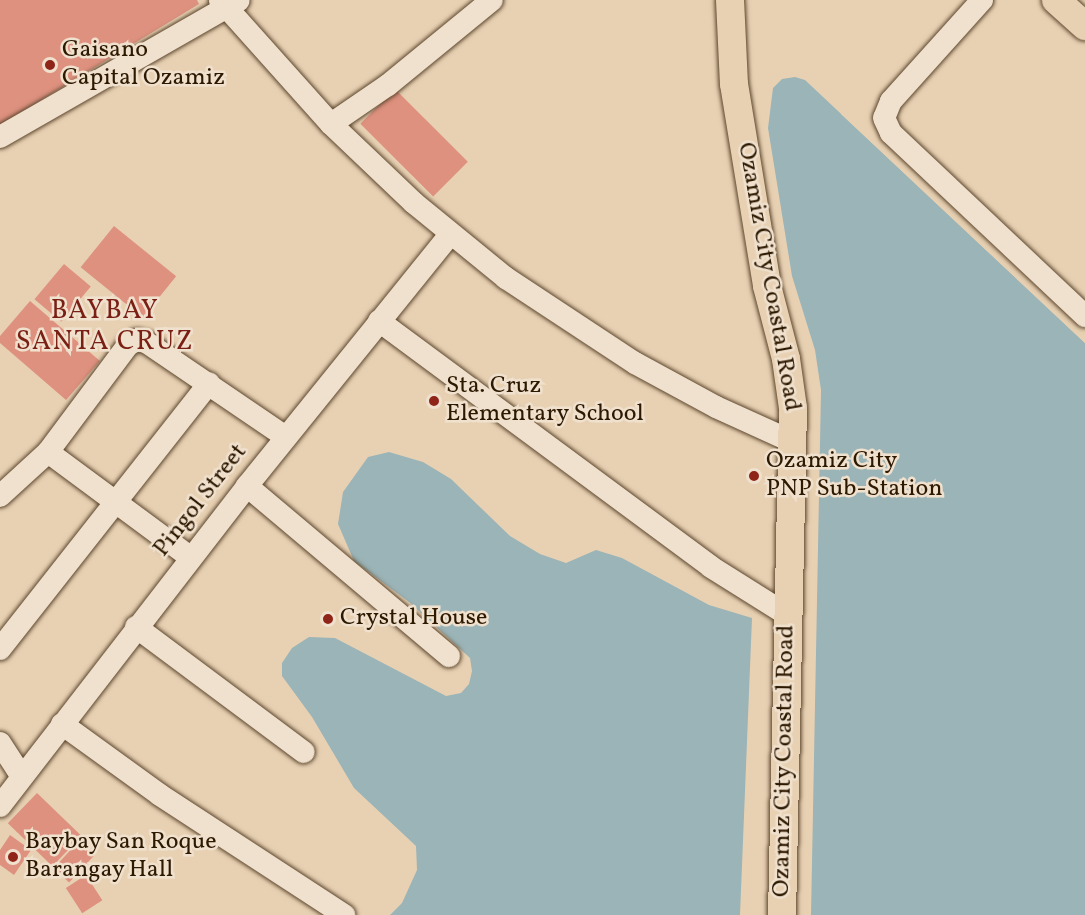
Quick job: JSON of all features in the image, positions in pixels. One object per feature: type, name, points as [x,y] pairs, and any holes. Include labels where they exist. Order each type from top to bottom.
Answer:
[{"type":"main road","name":"Ozamiz City Coastal Road","points":[[730,0],[734,84],[767,286],[791,386],[793,442],[782,915]]},
{"type":"main road","points":[[1056,0],[1085,26]]},
{"type":"street","points":[[331,124],[388,85],[492,0]]},
{"type":"street","points":[[982,0],[891,100],[884,118],[891,133],[1085,316]]},
{"type":"street","points":[[0,137],[228,3],[331,124],[450,234],[560,316],[635,363],[716,407],[793,442]]},
{"type":"street","name":"Pingol Street","points":[[0,806],[136,627],[450,234]]},
{"type":"street","points":[[379,321],[711,567],[789,616]]},
{"type":"street","points":[[0,496],[48,452],[128,345],[136,340],[146,342],[286,437]]},
{"type":"street","points":[[0,649],[209,383]]},
{"type":"street","points":[[48,452],[191,558]]},
{"type":"street","points":[[247,486],[449,656]]},
{"type":"street","points":[[136,627],[304,752]]},
{"type":"street","points":[[63,724],[160,795],[344,915]]},
{"type":"street","points":[[0,743],[22,777]]},
{"type":"water","points":[[795,77],[805,80],[1085,343],[1085,915],[811,915],[821,390],[815,350],[792,276],[768,128],[773,88],[782,79]]},
{"type":"water","points":[[389,452],[423,462],[451,479],[510,536],[540,554],[566,563],[596,550],[622,558],[709,605],[752,618],[740,915],[390,915],[402,903],[417,870],[416,846],[354,788],[312,717],[282,676],[282,663],[292,648],[309,637],[335,638],[446,696],[461,693],[469,684],[472,671],[470,658],[409,602],[354,561],[338,524],[343,492],[368,457]]},
{"type":"pier","points":[[844,112],[1085,339],[1085,343],[841,114]]},
{"type":"building","name":"Gaisano Capital Ozamiz","points":[[0,0],[197,0],[199,4],[0,125]]},
{"type":"building","points":[[395,89],[468,162],[433,196],[360,124]]},
{"type":"building","points":[[114,226],[176,276],[143,318],[81,267]]},
{"type":"building","points":[[64,264],[91,286],[61,322],[34,299]]},
{"type":"building","points":[[30,301],[100,361],[66,400],[0,343],[0,336]]},
{"type":"building","points":[[37,793],[82,836],[52,866],[8,823]]},
{"type":"building","name":"Baybay San Roque Barangay Hall","points":[[10,835],[31,850],[14,875],[0,865],[0,850]]},
{"type":"building","points":[[79,841],[94,855],[69,882],[54,868]]},
{"type":"building","points":[[86,875],[102,900],[82,913],[66,888]]},
{"type":"place","name":"Gaisano Capital Ozamiz","points":[[50,65]]},
{"type":"place","name":"Sta. Cruz Elementary School","points":[[434,401]]},
{"type":"place","name":"Ozamiz City PNP Sub-Station","points":[[754,476]]},
{"type":"place","name":"Crystal House","points":[[328,619]]},
{"type":"place","name":"Baybay San Roque Barangay Hall","points":[[13,857]]},
{"type":"district","name":"BAYBAY SANTA CRUZ","points":[[105,326]]}]
